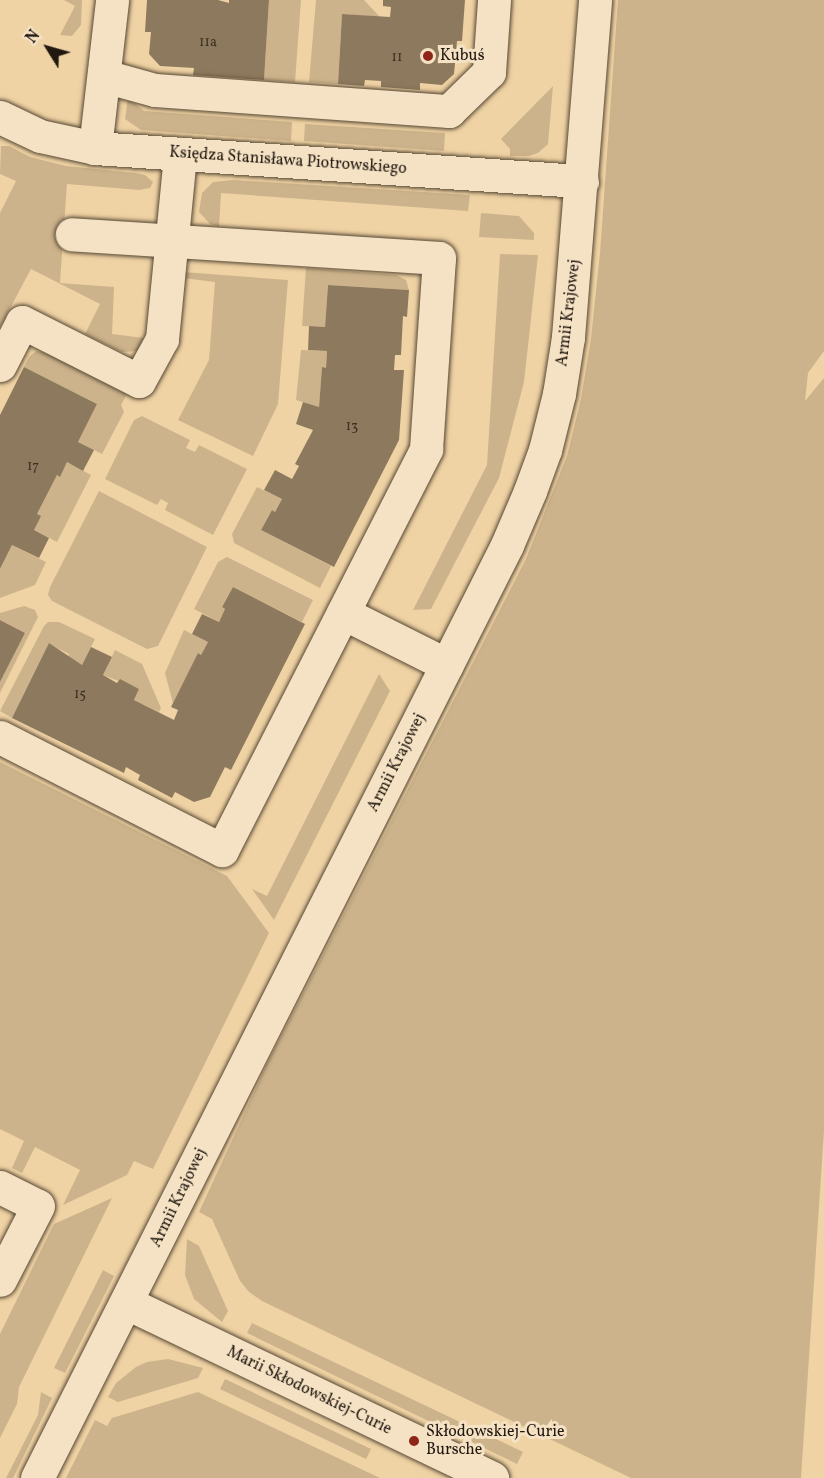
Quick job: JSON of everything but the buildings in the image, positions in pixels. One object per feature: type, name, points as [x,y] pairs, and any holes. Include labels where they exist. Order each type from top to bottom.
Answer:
[{"type":"street","points":[[95,148],[112,0]]},
{"type":"street","points":[[104,76],[155,90],[448,111],[489,72],[494,0]]},
{"type":"street","name":"Armii Krajowej","points":[[37,1478],[507,545],[545,450],[559,394],[568,337],[595,0]]},
{"type":"street","name":"Księdza Stanisława Piotrowskiego","points":[[0,117],[40,136],[95,148],[582,181]]},
{"type":"street","points":[[0,365],[22,322],[139,381],[162,339],[180,154]]},
{"type":"street","points":[[0,737],[222,850],[426,449],[440,258],[72,234]]},
{"type":"street","points":[[343,613],[447,665]]},
{"type":"street","points":[[0,1186],[38,1206],[0,1280]]},
{"type":"street","name":"Marii Skłodowskiej-Curie","points":[[127,1303],[492,1478]]},
{"type":"shaded area","points":[[64,0],[82,0],[81,25],[72,36],[60,35],[75,6]]},
{"type":"shaded area","points":[[269,0],[301,0],[295,82],[264,80]]},
{"type":"shaded area","points":[[316,0],[364,0],[380,17],[342,14],[338,84],[309,82]]},
{"type":"shaded area","points":[[618,0],[824,0],[824,351],[808,373],[805,401],[824,378],[824,1131],[801,1478],[631,1478],[262,1301],[249,1292],[240,1281],[212,1219],[199,1212],[267,1064],[526,559],[567,456],[581,399],[591,339],[600,253]]},
{"type":"shaded area","points":[[553,86],[548,144],[538,153],[529,156],[510,156],[510,149],[501,139]]},
{"type":"shaded area","points":[[128,98],[144,111],[292,122],[291,141],[141,130],[125,119]]},
{"type":"shaded area","points":[[305,124],[445,133],[444,151],[304,141]]},
{"type":"shaded area","points":[[1,146],[9,146],[30,157],[66,166],[145,175],[153,182],[150,188],[139,190],[67,184],[60,283],[114,287],[112,334],[144,338],[138,351],[122,352],[85,334],[100,304],[31,269],[0,327],[0,213],[16,181],[0,174]]},
{"type":"shaded area","points":[[233,180],[470,195],[468,211],[221,193],[219,227],[210,224],[199,212],[202,193],[213,182]]},
{"type":"shaded area","points":[[481,213],[519,216],[534,233],[534,240],[479,237]]},
{"type":"shaded area","points":[[500,254],[538,255],[524,382],[499,478],[431,609],[413,610],[487,465]]},
{"type":"shaded area","points":[[306,268],[396,275],[406,280],[409,290],[328,285],[325,327],[302,326]]},
{"type":"shaded area","points":[[183,272],[288,280],[278,404],[253,456],[178,420],[209,360],[215,282],[183,278]]},
{"type":"shaded area","points":[[301,350],[327,351],[326,368],[322,368],[319,407],[296,400]]},
{"type":"shaded area","points":[[36,351],[46,353],[127,394],[121,405],[124,412],[102,454],[78,442],[97,404],[24,367],[29,357]]},
{"type":"shaded area","points":[[142,416],[190,440],[186,448],[195,452],[199,445],[247,469],[213,535],[165,510],[168,503],[161,499],[157,505],[105,479],[134,420]]},
{"type":"shaded area","points":[[67,462],[91,475],[57,542],[34,530],[37,514],[57,475],[60,476]]},
{"type":"shaded area","points":[[257,487],[282,499],[275,512],[272,510],[261,530],[331,566],[320,588],[234,543],[232,534]]},
{"type":"shaded area","points":[[99,491],[207,547],[158,646],[147,649],[52,601],[48,595]]},
{"type":"shaded area","points":[[12,545],[46,562],[35,585],[0,598],[0,569]]},
{"type":"shaded area","points":[[227,557],[313,600],[302,622],[233,587],[222,607],[225,609],[219,622],[194,609],[218,562]]},
{"type":"shaded area","points":[[24,606],[35,610],[38,617],[0,693],[0,682],[25,633],[0,620],[0,613]]},
{"type":"shaded area","points":[[48,622],[59,622],[95,639],[82,665],[68,657],[69,654],[49,644],[12,718],[0,711]]},
{"type":"shaded area","points":[[184,630],[208,642],[201,655],[198,654],[173,703],[165,673]]},
{"type":"shaded area","points":[[115,650],[142,664],[161,708],[159,712],[134,700],[139,689],[103,675]]},
{"type":"shaded area","points":[[379,674],[390,691],[274,920],[252,889],[267,896]]},
{"type":"shaded area","points":[[0,762],[227,876],[269,933],[153,1169],[134,1161],[127,1175],[63,1205],[80,1170],[35,1147],[22,1173],[12,1168],[24,1141],[0,1129]]},
{"type":"shaded area","points":[[112,1198],[19,1387],[17,1404],[0,1438],[0,1334],[54,1224]]},
{"type":"shaded area","points":[[187,1239],[199,1246],[228,1311],[222,1322],[194,1299],[185,1275]]},
{"type":"shaded area","points":[[103,1270],[114,1276],[65,1373],[54,1368]]},
{"type":"shaded area","points":[[252,1323],[523,1452],[517,1464],[247,1333]]},
{"type":"shaded area","points":[[168,1359],[203,1368],[198,1378],[118,1402],[108,1397],[116,1383],[136,1367],[147,1362]]},
{"type":"shaded area","points":[[225,1379],[371,1449],[366,1459],[220,1389]]},
{"type":"shaded area","points":[[41,1392],[52,1398],[13,1478],[6,1478],[38,1415]]},
{"type":"shaded area","points":[[198,1392],[380,1478],[66,1478],[95,1420],[107,1426],[112,1418]]},
{"type":"place","name":"Kubuś","points":[[428,56]]},
{"type":"place","name":"Skłodowskiej-Curie Bursche","points":[[414,1441]]}]
